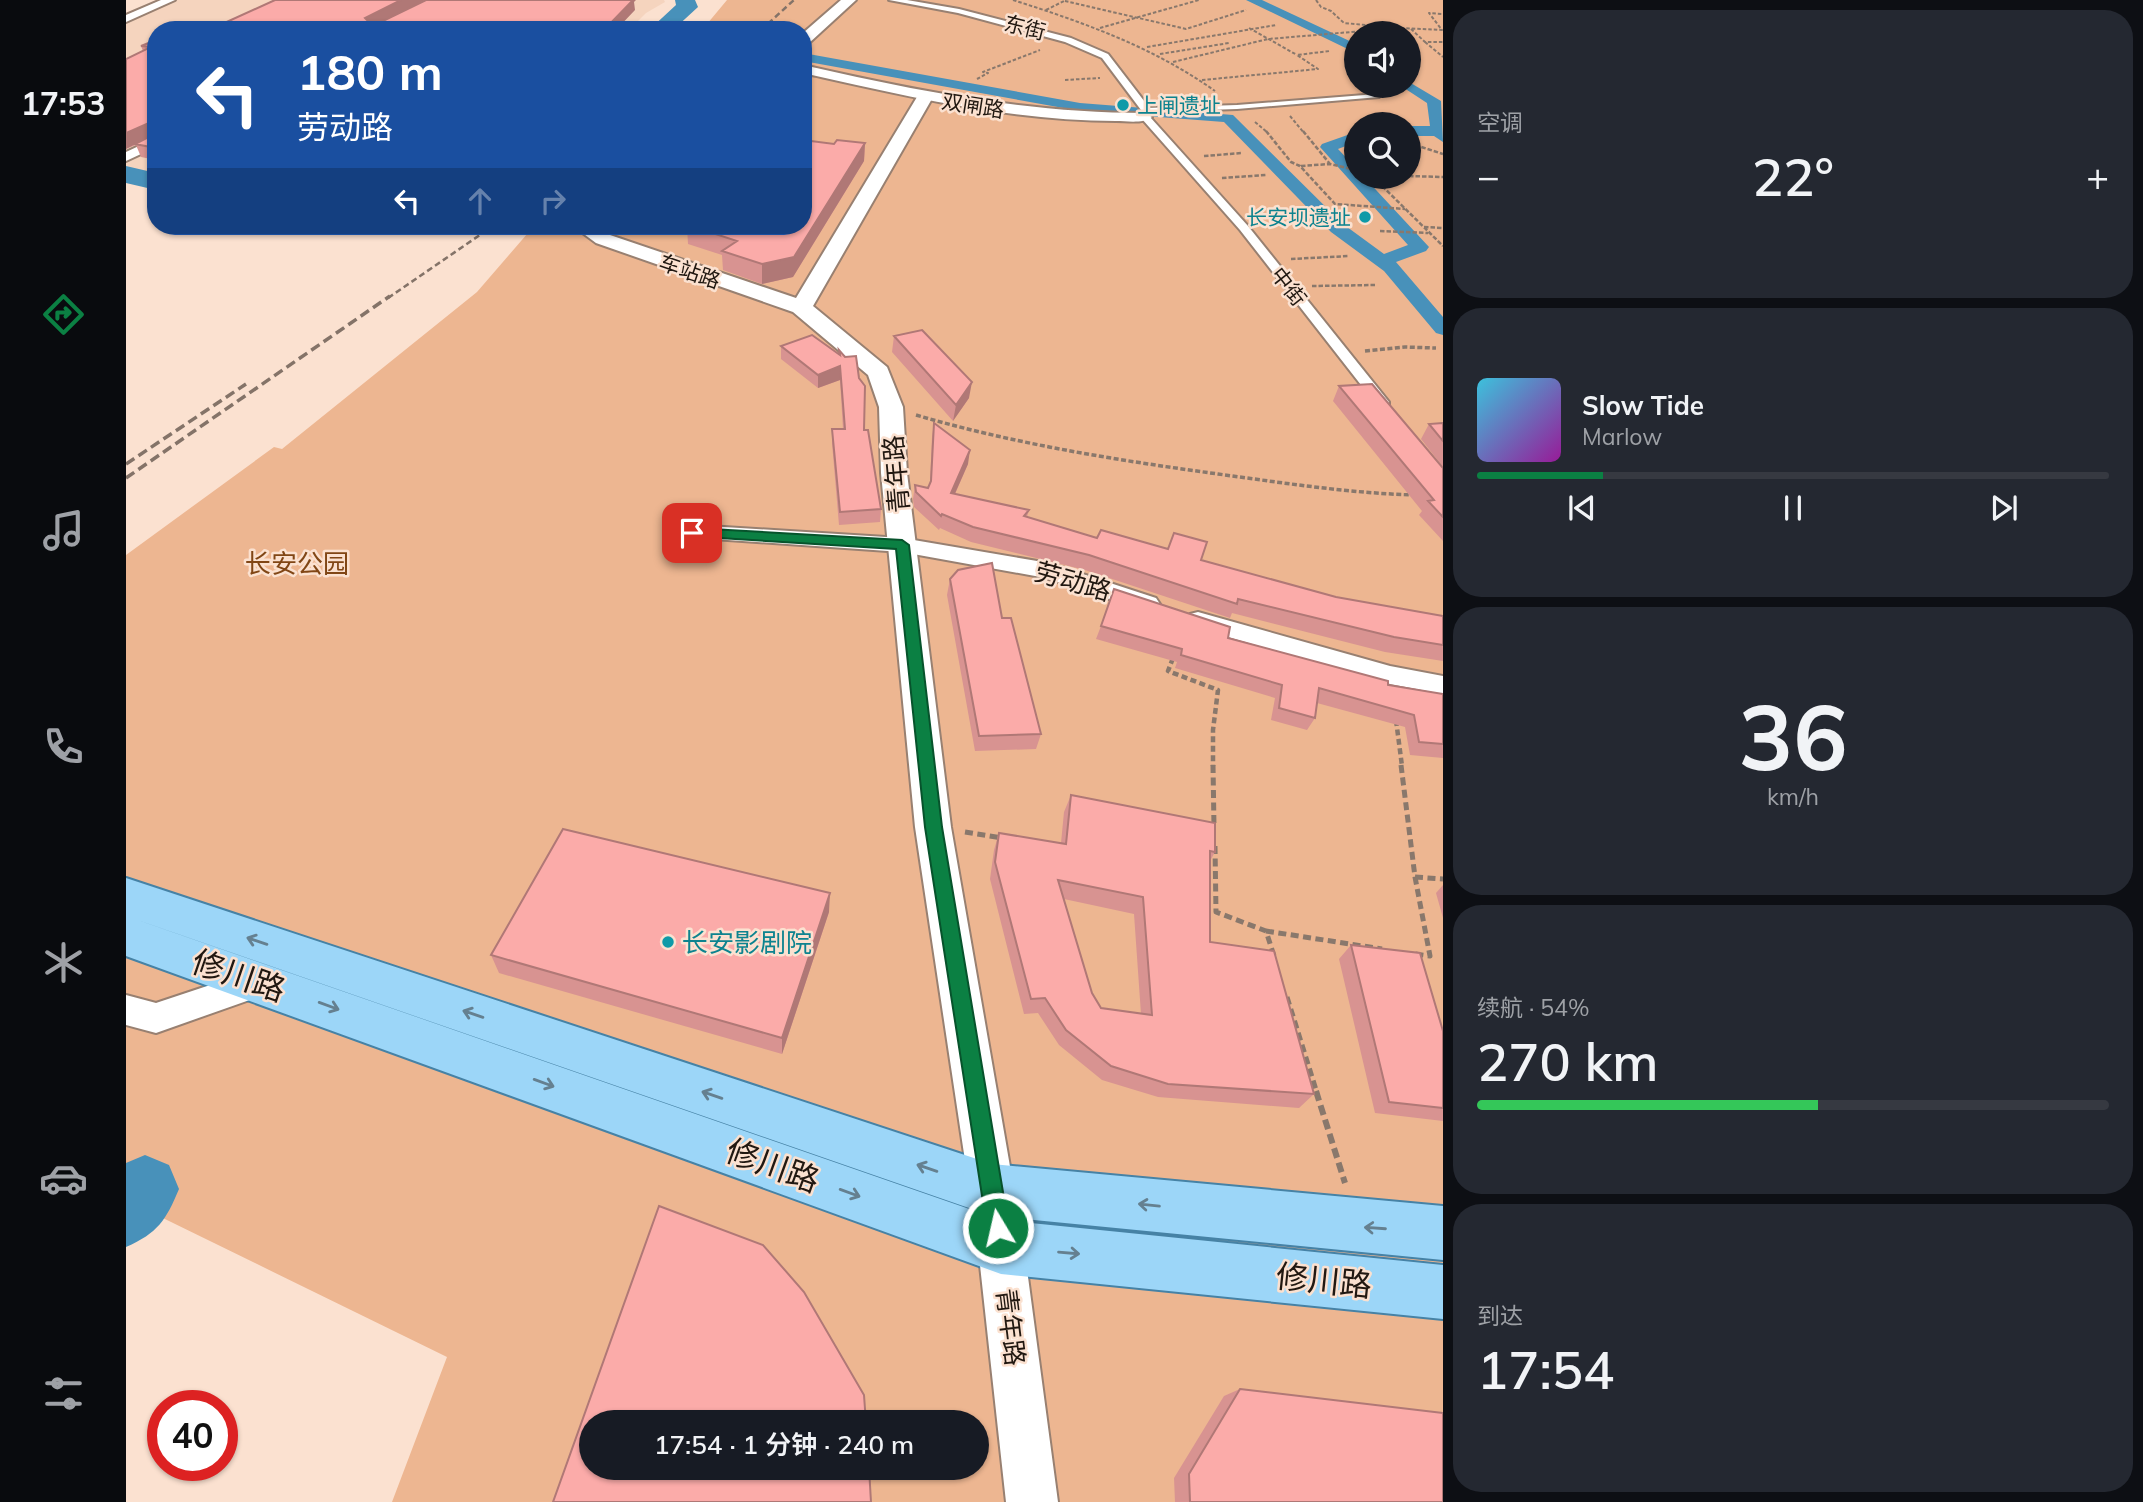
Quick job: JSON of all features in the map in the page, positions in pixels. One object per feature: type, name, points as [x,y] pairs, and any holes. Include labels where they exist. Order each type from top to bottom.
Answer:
[{"type":"main road","name":"修川路","points":[[126,897],[992,1190],[1443,1233]]},
{"type":"main road","name":"修川路","points":[[126,936],[1001,1247],[1443,1292]]},
{"type":"street","points":[[126,19],[170,0]]},
{"type":"street","points":[[812,32],[849,0]]},
{"type":"street","name":"东街","points":[[893,0],[959,11],[1068,40],[1105,56],[1136,94]]},
{"type":"street","name":"双闸路","points":[[812,71],[925,97],[1025,113],[1106,118],[1146,113]]},
{"type":"street","name":"中街","points":[[1136,94],[1146,113],[1269,260],[1396,421]]},
{"type":"street","points":[[801,307],[925,97]]},
{"type":"street","points":[[126,157],[147,146]]},
{"type":"street","name":"车站路","points":[[597,235],[801,307]]},
{"type":"street","name":"青年路","points":[[801,307],[880,372],[891,407],[894,473],[933,827],[1001,1247],[1032,1502]]},
{"type":"street","name":"劳动路","points":[[692,533],[902,545],[1049,571],[1278,646],[1390,676],[1443,685]]},
{"type":"street","points":[[126,1010],[156,1018],[261,982]]},
{"type":"lane","points":[[1146,113],[1353,98]]},
{"type":"path","points":[[1045,10],[1065,0],[1186,29],[1246,9]]},
{"type":"path","points":[[1099,28],[1199,0]]},
{"type":"path","points":[[1316,0],[1321,7],[1331,11],[1344,23]]},
{"type":"path","points":[[1421,29],[1442,30],[1429,13],[1443,14]]},
{"type":"path","points":[[1146,47],[1276,25]]},
{"type":"path","points":[[1201,80],[1318,69],[1249,28]]},
{"type":"path","points":[[1172,62],[1268,38],[1344,32]]},
{"type":"path","points":[[1421,38],[1443,57]]},
{"type":"path","points":[[977,79],[988,73],[983,72],[1068,40]]},
{"type":"path","points":[[1425,41],[1443,42]]},
{"type":"path","points":[[1159,54],[1229,43]]},
{"type":"path","points":[[1297,55],[1331,51]]},
{"type":"path","points":[[1065,80],[1121,76]]},
{"type":"path","points":[[1280,104],[1330,164]]},
{"type":"path","points":[[1421,148],[1443,154]]},
{"type":"path","points":[[1182,158],[1242,153]]},
{"type":"path","points":[[1300,166],[1330,164],[1344,167]]},
{"type":"path","points":[[1200,178],[1265,175]]},
{"type":"path","points":[[1421,176],[1443,177]]},
{"type":"path","points":[[1385,189],[1443,246]]},
{"type":"path","points":[[1368,206],[1405,209]]},
{"type":"path","points":[[1424,227],[1443,228]]},
{"type":"path","points":[[1380,231],[1429,233]]},
{"type":"path","points":[[1269,260],[1349,256]]},
{"type":"path","points":[[1290,286],[1376,285]]},
{"type":"path","points":[[1343,353],[1405,347],[1436,348]]},
{"type":"path","points":[[891,407],[976,434],[1101,458],[1366,494],[1418,495]]},
{"type":"path","points":[[1186,617],[1168,671],[1218,691],[1213,730],[1216,912],[1266,931],[1389,950]]},
{"type":"path","points":[[1390,676],[1415,877],[1430,956],[1403,952]]},
{"type":"path","points":[[933,827],[1014,840]]},
{"type":"path","points":[[1202,872],[1215,874]]},
{"type":"path","points":[[1415,877],[1443,879]]},
{"type":"path","points":[[1266,931],[1278,970]]},
{"type":"path","points":[[1286,995],[1359,1227]]},
{"type":"shaded area","points":[[175,0],[665,2],[638,21],[147,21],[147,174],[126,166],[126,21]]},
{"type":"green space","name":"长安公园","points":[[727,0],[1443,0],[1443,1502],[392,1502],[447,1357],[126,1200],[126,555],[274,447],[282,449],[477,292],[526,235],[812,235],[812,21],[710,21]]},
{"type":"building","points":[[275,0],[401,0],[365,18],[368,21],[229,21]]},
{"type":"building","points":[[426,0],[633,0],[613,21],[383,21]]},
{"type":"building","points":[[147,49],[147,124],[126,133],[126,59]]},
{"type":"building","points":[[147,138],[147,146],[135,144]]},
{"type":"building","points":[[812,141],[865,143],[812,228]]},
{"type":"building","points":[[719,235],[808,235],[794,257],[762,264],[722,251],[737,241]]},
{"type":"building","points":[[922,330],[972,382],[956,405],[894,336]]},
{"type":"building","points":[[812,335],[840,355],[839,350],[845,357],[856,356],[859,378],[865,386],[864,430],[868,430],[881,509],[840,512],[832,429],[845,429],[840,366],[818,375],[781,346]]},
{"type":"building","points":[[1372,384],[1443,468],[1443,517],[1428,501],[1434,500],[1339,386]]},
{"type":"building","points":[[934,423],[970,450],[951,493],[1029,510],[1024,516],[1097,538],[1101,530],[1168,549],[1174,533],[1207,542],[1201,560],[1336,597],[1443,616],[1443,645],[1394,637],[1238,599],[1237,604],[1089,555],[973,527],[942,514],[941,516],[916,492],[915,485],[928,488],[931,481]]},
{"type":"building","points":[[1443,423],[1443,441],[1429,424]]},
{"type":"building","points":[[992,563],[1002,618],[1011,618],[1041,734],[979,736],[950,579],[958,570]]},
{"type":"building","points":[[1114,589],[1230,627],[1228,638],[1388,681],[1388,685],[1443,694],[1443,744],[1419,742],[1414,715],[1319,688],[1315,718],[1279,708],[1282,685],[1181,655],[1182,649],[1101,626]]},
{"type":"building","points":[[1071,795],[1215,823],[1215,852],[1210,851],[1210,942],[1274,951],[1314,1094],[1168,1084],[1111,1066],[1066,1030],[1045,998],[1031,999],[995,862],[999,833],[1066,844]],"holes":[[[1058,880],[1143,897],[1152,1015],[1101,1008],[1092,993]]]},
{"type":"building","name":"长安影剧院","points":[[563,829],[830,893],[782,1038],[491,955]]},
{"type":"building","points":[[1351,945],[1420,953],[1443,1031],[1443,1108],[1389,1102]]},
{"type":"building","points":[[659,1206],[763,1245],[804,1292],[864,1395],[865,1410],[586,1410]]},
{"type":"building","points":[[1240,1389],[1443,1413],[1443,1502],[1190,1502],[1189,1474]]},
{"type":"building","points":[[579,1429],[579,1480],[870,1480],[871,1502],[553,1502]]},
{"type":"waterway","points":[[671,21],[687,7],[685,0]]},
{"type":"waterway","points":[[1252,0],[1344,43]]},
{"type":"waterway","points":[[812,59],[1080,107],[1228,118],[1337,228],[1391,267],[1443,329]]},
{"type":"waterway","points":[[1421,94],[1434,101],[1438,131]]},
{"type":"waterway","points":[[1421,131],[1438,131]]},
{"type":"waterway","points":[[1438,131],[1443,137]]},
{"type":"waterway","points":[[1344,141],[1328,147],[1344,164]]},
{"type":"waterway","points":[[126,174],[147,180]]},
{"type":"waterway","points":[[1367,189],[1420,247],[1383,260]]},
{"type":"waterway","points":[[126,1212],[145,1189]]},
{"type":"railway","points":[[771,21],[794,0]]},
{"type":"railway","points":[[388,298],[480,235]]},
{"type":"railway","points":[[126,478],[390,296]]},
{"type":"railway","points":[[126,464],[246,384]]},
{"type":"place","name":"上闸遗址","points":[[1123,105]]},
{"type":"place","name":"长安坝遗址","points":[[1365,217]]},
{"type":"place","name":"长安影剧院","points":[[668,942]]},
{"type":"route","points":[[692,533],[902,545],[933,827],[998,1228]]}]
